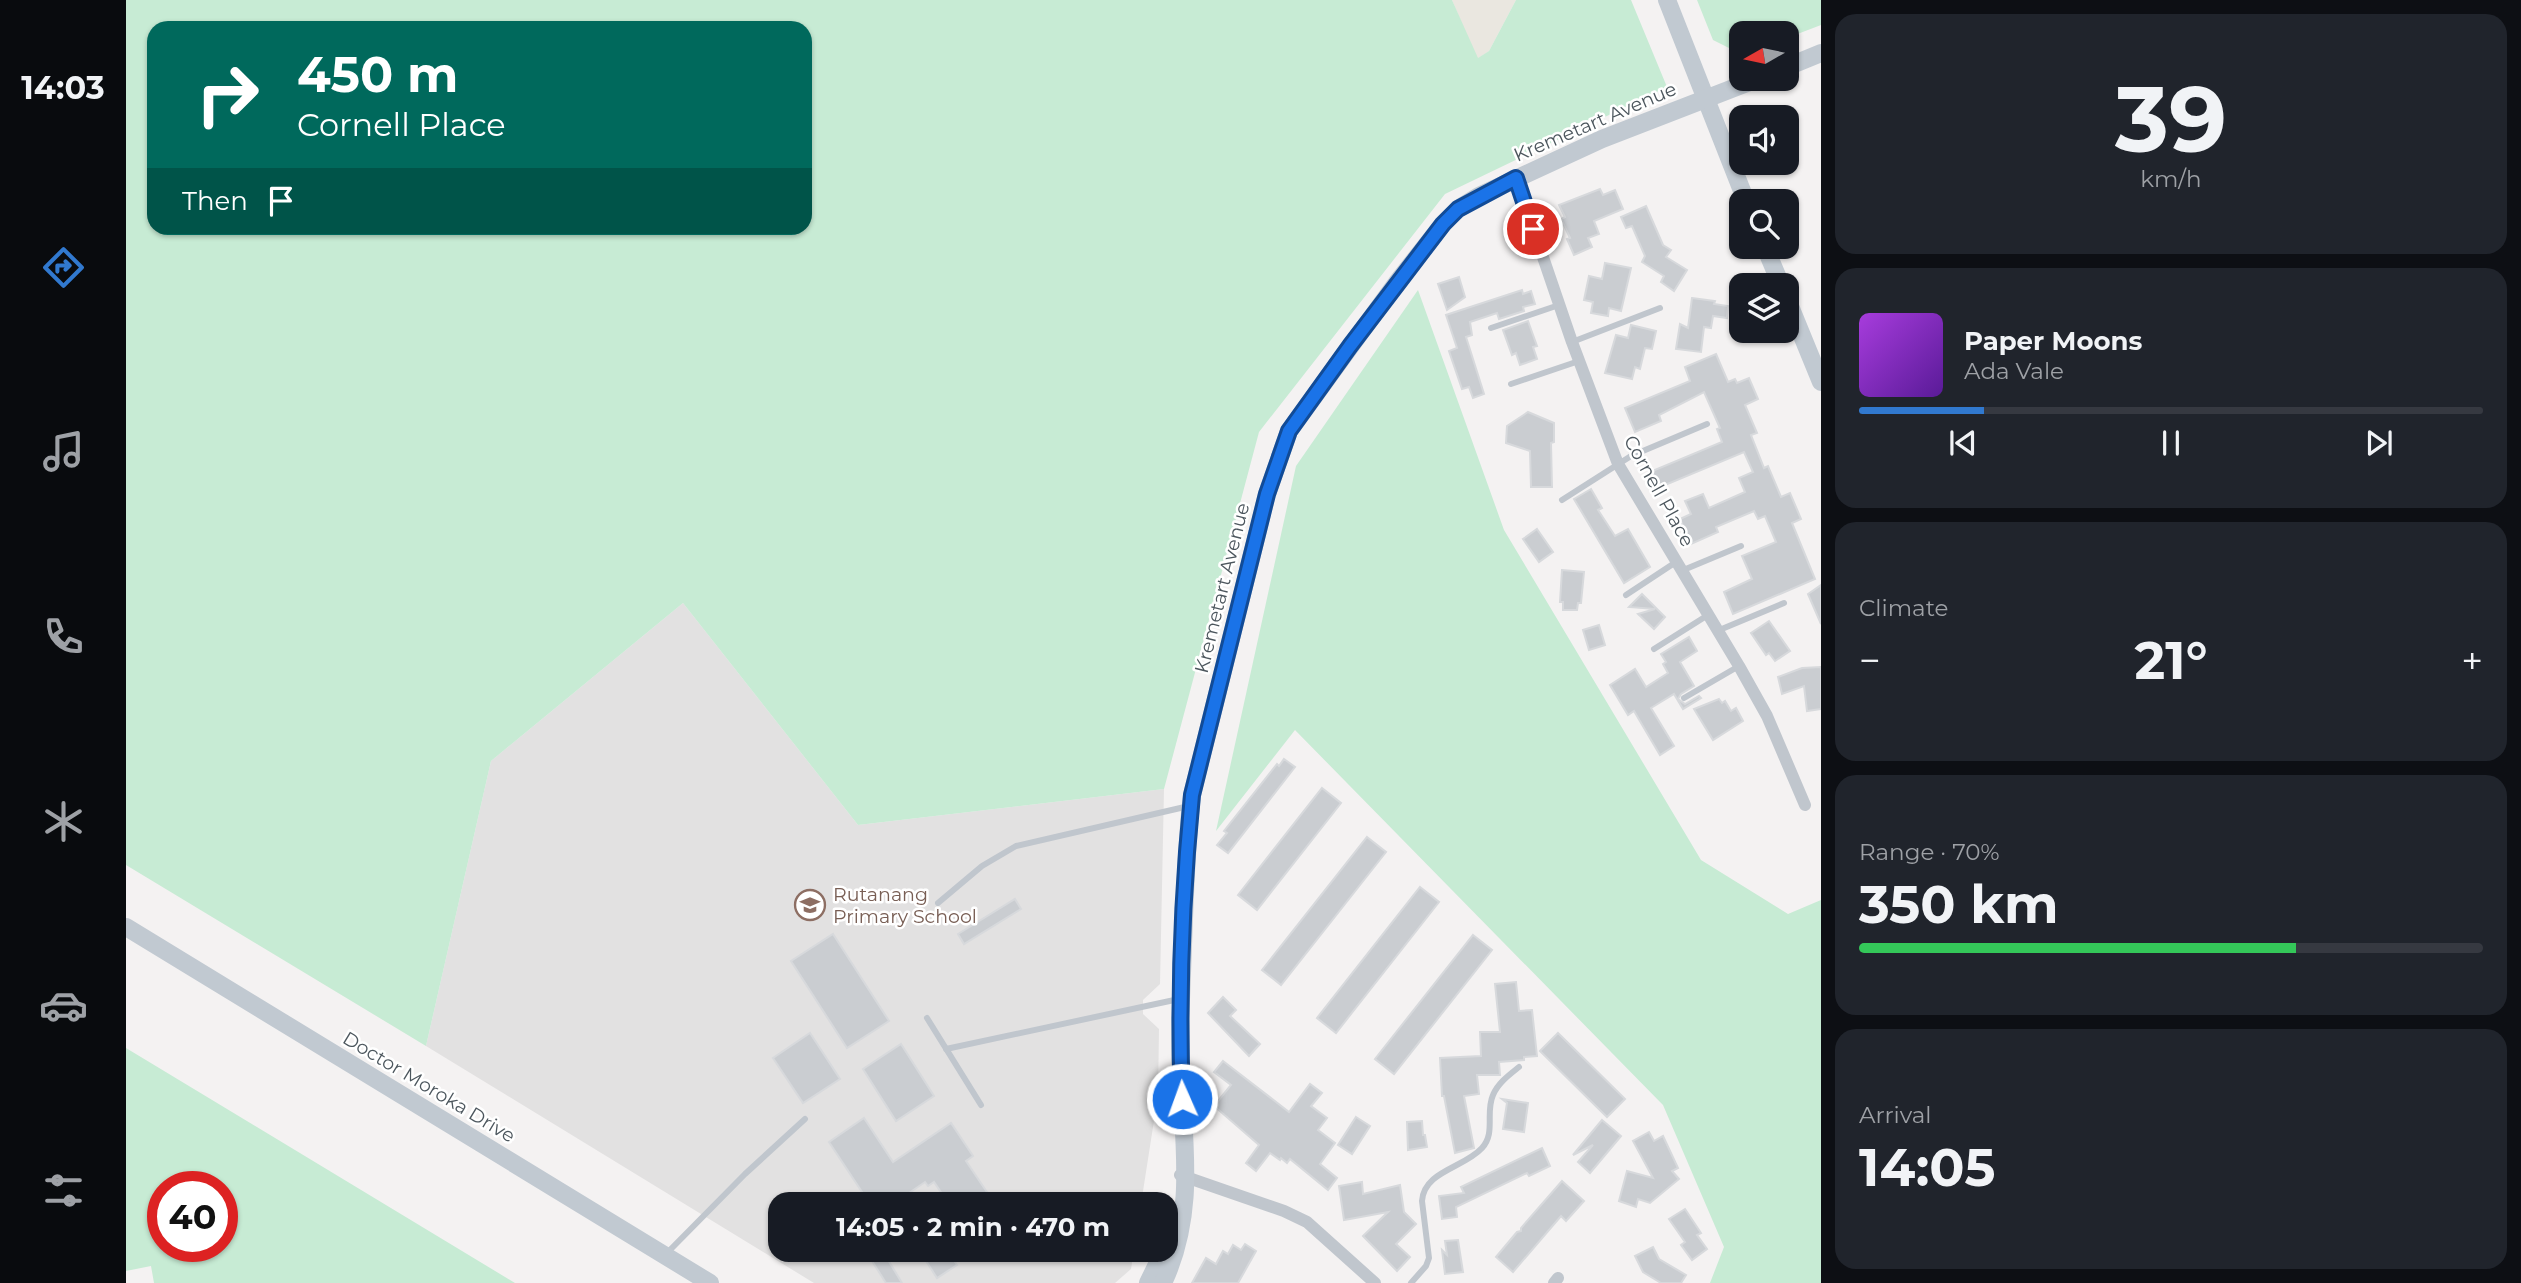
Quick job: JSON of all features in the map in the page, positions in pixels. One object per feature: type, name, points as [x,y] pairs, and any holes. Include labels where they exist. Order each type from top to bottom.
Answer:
[{"type":"street","points":[[1667,0],[1741,189]]},
{"type":"street","points":[[1799,62],[1821,53]]},
{"type":"street","name":"Kremetart Avenue","points":[[1178,1192],[1183,1152],[1181,999],[1187,842],[1191,806],[1200,760],[1267,494],[1289,431],[1350,346],[1443,224],[1458,209],[1516,178],[1602,139],[1729,90]]},
{"type":"street","name":"Cornell Place","points":[[1516,178],[1572,342],[1618,464],[1767,716],[1805,805]]},
{"type":"street","points":[[1799,328],[1821,382]]},
{"type":"street","name":"Doctor Moroka Drive","points":[[126,927],[709,1283]]},
{"type":"street","points":[[1182,1175],[1284,1211],[1307,1222],[1375,1283]]},
{"type":"street","name":"Kremetart Avenue","points":[[1163,1283],[1180,1236],[1186,1203],[1182,1175]]},
{"type":"street","name":"Kremetart Avenue","points":[[1148,1283],[1158,1262]]},
{"type":"lane","points":[[1491,328],[1559,304]]},
{"type":"lane","points":[[1572,342],[1660,308]]},
{"type":"lane","points":[[1511,384],[1579,361]]},
{"type":"lane","points":[[1562,500],[1631,456],[1707,425]]},
{"type":"lane","points":[[1626,595],[1679,567],[1741,546]]},
{"type":"lane","points":[[1717,631],[1784,603]]},
{"type":"lane","points":[[1654,649],[1707,615]]},
{"type":"lane","points":[[1684,698],[1739,666]]},
{"type":"lane","points":[[938,903],[982,866],[1016,846],[1191,806]]},
{"type":"lane","points":[[946,1049],[1181,999]]},
{"type":"lane","points":[[928,1018],[981,1105]]},
{"type":"lane","points":[[1411,1283],[1426,1266],[1429,1258],[1423,1193],[1428,1184],[1484,1146],[1489,1134],[1493,1094],[1504,1079],[1519,1067]]},
{"type":"lane","points":[[664,1255],[745,1174],[806,1119]]},
{"type":"shaded area","points":[[1452,0],[1516,0],[1489,51],[1477,59]]},
{"type":"shaded area","name":"Rutanang Primary School","points":[[683,603],[858,825],[1164,789],[1160,984],[1143,1000],[1143,1014],[1159,1029],[1158,1095],[1143,1192],[768,1192],[768,1255],[426,1046],[491,761]]},
{"type":"shaded area","name":"Rutanang Primary School","points":[[780,1262],[1132,1262],[1131,1269],[1115,1283],[814,1283]]},
{"type":"green space","points":[[126,0],[1452,0],[1478,58],[1489,51],[1516,0],[1631,0],[1667,87],[1445,194],[1259,432],[1164,789],[858,825],[683,603],[491,761],[426,1046],[126,865]]},
{"type":"green space","points":[[1697,0],[1821,0],[1821,25],[1799,33],[1799,21],[1729,21],[1729,48],[1713,40]]},
{"type":"green space","points":[[1418,290],[1504,530],[1701,860],[1788,914],[1821,900],[1821,1283],[1710,1283],[1724,1247],[1663,1105],[1295,730],[1216,831],[1296,466]]},
{"type":"green space","points":[[126,1048],[515,1283],[154,1283],[151,1266],[126,1271]]},
{"type":"building","points":[[1600,189],[1603,195],[1615,190],[1623,209],[1594,221],[1599,234],[1588,238],[1592,247],[1574,255],[1561,219],[1565,217],[1559,205]]},
{"type":"building","points":[[1646,206],[1663,245],[1671,250],[1666,257],[1687,270],[1674,291],[1661,282],[1664,276],[1642,262],[1645,256],[1632,226],[1626,228],[1621,217]]},
{"type":"building","points":[[1605,263],[1631,268],[1621,311],[1609,308],[1608,316],[1591,313],[1593,302],[1584,300],[1589,276],[1602,279]]},
{"type":"building","points":[[1459,277],[1465,297],[1447,310],[1438,284]]},
{"type":"building","points":[[1522,290],[1523,294],[1531,291],[1535,304],[1523,307],[1524,311],[1499,319],[1497,313],[1470,322],[1472,335],[1466,337],[1484,394],[1473,398],[1469,387],[1462,389],[1449,351],[1457,348],[1446,315]]},
{"type":"building","points":[[1692,298],[1728,306],[1727,318],[1713,316],[1711,328],[1704,327],[1701,352],[1676,349],[1680,324],[1688,328]]},
{"type":"building","points":[[1528,321],[1537,346],[1533,347],[1537,359],[1520,365],[1516,353],[1512,355],[1503,330]]},
{"type":"building","points":[[1631,325],[1656,331],[1652,349],[1645,348],[1640,369],[1635,367],[1632,379],[1605,373],[1616,335],[1628,338]]},
{"type":"building","points":[[1716,354],[1728,382],[1735,379],[1737,383],[1749,378],[1758,399],[1745,405],[1757,433],[1751,435],[1764,468],[1768,466],[1781,497],[1790,493],[1801,519],[1792,523],[1815,579],[1733,614],[1724,592],[1752,579],[1742,556],[1776,542],[1765,516],[1758,519],[1754,511],[1716,527],[1718,532],[1691,544],[1680,519],[1691,514],[1685,501],[1703,494],[1709,508],[1745,492],[1739,478],[1753,472],[1744,452],[1658,488],[1650,472],[1722,442],[1717,429],[1720,428],[1704,392],[1659,415],[1661,421],[1635,432],[1625,408],[1690,381],[1685,367]]},
{"type":"building","points":[[1528,412],[1554,423],[1554,442],[1551,443],[1552,487],[1531,487],[1530,451],[1506,443],[1507,426]]},
{"type":"building","points":[[1591,489],[1602,508],[1598,510],[1615,536],[1628,529],[1650,567],[1624,583],[1574,499]]},
{"type":"building","points":[[1537,529],[1553,552],[1539,562],[1523,539]]},
{"type":"building","points":[[1562,570],[1584,572],[1581,603],[1578,603],[1577,610],[1563,610],[1563,602],[1560,602]]},
{"type":"building","points":[[1821,585],[1821,624],[1808,594]]},
{"type":"building","points":[[1642,594],[1665,617],[1654,629],[1638,614],[1655,609],[1629,607]]},
{"type":"building","points":[[1769,621],[1790,651],[1775,661],[1769,653],[1766,655],[1751,633]]},
{"type":"building","points":[[1599,625],[1605,645],[1589,650],[1583,630]]},
{"type":"building","points":[[1689,637],[1697,651],[1680,662],[1694,686],[1678,699],[1685,704],[1699,696],[1701,698],[1683,709],[1674,694],[1651,708],[1674,746],[1660,755],[1634,711],[1628,715],[1610,685],[1635,669],[1646,687],[1668,673],[1661,654]]},
{"type":"building","points":[[1821,667],[1821,709],[1807,711],[1804,686],[1782,694],[1778,677],[1802,668]]},
{"type":"building","points":[[1719,699],[1722,703],[1725,701],[1731,711],[1736,708],[1743,721],[1713,740],[1694,709]]},
{"type":"building","points":[[1284,759],[1295,767],[1228,853],[1217,845],[1227,833],[1224,831],[1277,764],[1279,766]]},
{"type":"building","points":[[1322,788],[1341,803],[1257,910],[1238,895]]},
{"type":"building","points":[[1367,837],[1386,852],[1281,985],[1262,970]]},
{"type":"building","points":[[1420,887],[1439,902],[1336,1033],[1317,1018]]},
{"type":"building","points":[[1015,899],[1021,909],[964,944],[958,934]]},
{"type":"building","points":[[833,934],[889,1021],[847,1048],[791,961]]},
{"type":"building","points":[[1473,935],[1492,950],[1394,1074],[1375,1059]]},
{"type":"building","points":[[1516,982],[1519,1011],[1532,1010],[1537,1056],[1499,1062],[1500,1075],[1477,1075],[1479,1094],[1464,1096],[1474,1148],[1455,1153],[1442,1096],[1440,1058],[1481,1056],[1480,1032],[1500,1032],[1495,984]]},
{"type":"building","points":[[1223,997],[1236,1010],[1230,1016],[1260,1044],[1249,1056],[1208,1013]]},
{"type":"building","points":[[810,1033],[840,1079],[803,1103],[773,1058]]},
{"type":"building","points":[[1558,1033],[1625,1099],[1607,1117],[1540,1051]]},
{"type":"building","points":[[901,1044],[934,1096],[896,1121],[863,1069]]},
{"type":"building","points":[[1223,1061],[1289,1112],[1310,1084],[1322,1093],[1311,1106],[1327,1118],[1318,1130],[1335,1143],[1320,1164],[1337,1178],[1328,1190],[1290,1159],[1287,1163],[1270,1153],[1256,1171],[1246,1163],[1259,1145],[1214,1106],[1231,1085],[1214,1072]]},
{"type":"building","points":[[1502,1099],[1528,1103],[1524,1132],[1503,1129],[1507,1103]]},
{"type":"building","points":[[1356,1117],[1370,1126],[1352,1154],[1338,1145]]},
{"type":"building","points":[[864,1118],[893,1162],[951,1123],[973,1156],[966,1161],[987,1192],[941,1192],[934,1182],[928,1186],[925,1182],[910,1192],[862,1192],[829,1142]]},
{"type":"building","points":[[1602,1120],[1621,1136],[1590,1173],[1578,1162],[1593,1145],[1573,1155]]},
{"type":"building","points":[[1422,1121],[1427,1147],[1408,1150],[1407,1122]]},
{"type":"building","points":[[1649,1132],[1654,1141],[1663,1136],[1678,1168],[1672,1171],[1679,1179],[1650,1203],[1638,1199],[1636,1207],[1619,1201],[1627,1171],[1653,1178],[1633,1141]]},
{"type":"building","points":[[1542,1148],[1550,1166],[1529,1176],[1527,1173],[1456,1207],[1457,1217],[1442,1219],[1439,1196],[1464,1193],[1461,1187]]},
{"type":"building","points":[[1562,1181],[1584,1201],[1566,1221],[1561,1216],[1513,1272],[1496,1257]]},
{"type":"building","points":[[1362,1182],[1363,1194],[1400,1185],[1404,1212],[1416,1224],[1396,1244],[1410,1257],[1397,1271],[1363,1236],[1388,1212],[1344,1220],[1339,1186]]},
{"type":"building","points":[[1685,1209],[1701,1233],[1697,1235],[1707,1249],[1692,1260],[1681,1245],[1685,1242],[1669,1219]]},
{"type":"building","points":[[1458,1240],[1463,1272],[1445,1274],[1442,1250],[1447,1255],[1445,1241]]},
{"type":"building","points":[[1245,1244],[1256,1251],[1238,1283],[1192,1283],[1206,1258],[1216,1264],[1223,1251],[1228,1254],[1233,1245],[1241,1250]]},
{"type":"building","points":[[1653,1247],[1659,1259],[1686,1275],[1681,1283],[1661,1283],[1643,1272],[1635,1256]]},
{"type":"building","points":[[873,1262],[889,1262],[902,1283],[886,1283]]},
{"type":"building","points":[[927,1262],[955,1262],[957,1265],[937,1278]]},
{"type":"place","name":"Rutanang Primary School","points":[[810,905]]},
{"type":"route","points":[[1182,1099],[1180,1046],[1187,842],[1192,795],[1267,494],[1289,431],[1398,281],[1458,209],[1516,178],[1533,229]]}]
